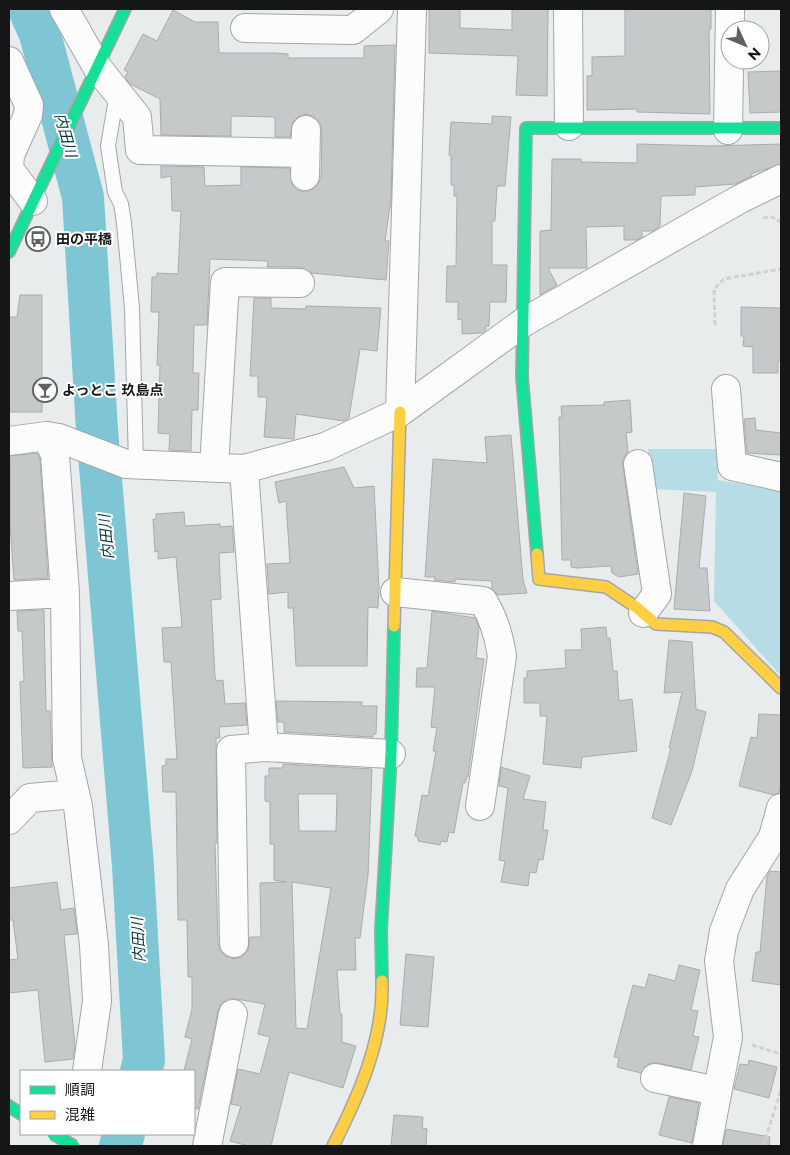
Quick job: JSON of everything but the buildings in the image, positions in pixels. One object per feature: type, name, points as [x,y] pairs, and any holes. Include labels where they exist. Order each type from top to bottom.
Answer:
[{"type":"street","points":[[64,9],[97,67],[136,116],[140,150],[215,162],[305,153]]},
{"type":"street","points":[[9,252],[125,9]]},
{"type":"street","points":[[245,28],[353,30],[379,9]]},
{"type":"street","points":[[333,1146],[355,1102],[376,1040],[383,998],[381,931],[391,754],[412,9]]},
{"type":"street","points":[[568,9],[569,126]]},
{"type":"street","points":[[728,130],[730,9]]},
{"type":"street","points":[[9,61],[29,105],[28,115],[10,155],[9,169],[38,190]]},
{"type":"street","points":[[781,128],[728,130],[569,126],[526,128],[522,378],[539,579],[606,587],[656,624],[712,627],[724,632],[781,688]]},
{"type":"street","points":[[9,441],[53,437],[131,464],[244,469],[325,447],[400,412],[524,322],[740,199],[781,179]]},
{"type":"street","points":[[214,467],[225,282],[300,283]]},
{"type":"street","points":[[726,389],[732,466],[781,478]]},
{"type":"street","points":[[53,437],[65,593],[68,758],[75,794],[94,945],[97,1001],[87,1070]]},
{"type":"street","points":[[638,464],[657,594],[644,614]]},
{"type":"street","points":[[244,469],[264,747]]},
{"type":"street","points":[[395,592],[483,601],[490,611],[498,634],[502,656],[480,806]]},
{"type":"street","points":[[9,596],[65,593]]},
{"type":"street","points":[[234,943],[230,750],[264,747],[391,754]]},
{"type":"street","points":[[9,820],[30,798],[75,794]]},
{"type":"street","points":[[708,1146],[728,1037],[719,960],[724,931],[740,889],[770,860],[773,837],[781,808]]},
{"type":"street","points":[[207,1146],[233,1014]]},
{"type":"street","points":[[655,1078],[717,1091]]},
{"type":"street","points":[[9,1106],[20,1113]]},
{"type":"street","points":[[56,1135],[74,1146]]},
{"type":"lane","points":[[117,91],[108,146],[114,192],[121,204],[124,223],[132,308],[131,464]]},
{"type":"path","points":[[715,325],[714,289],[724,279],[781,269]]},
{"type":"path","points":[[763,1146],[781,1090]]},
{"type":"shaded area","points":[[648,449],[717,449],[718,480],[781,491],[781,676],[714,601],[716,492],[651,489]]},
{"type":"waterway","name":"内田川","points":[[29,9],[40,34],[83,197],[97,430],[133,866],[144,1060],[141,1070]]},
{"type":"waterway","name":"内田川","points":[[120,1146],[124,1135]]},
{"type":"traffic: fast","points":[[9,252],[125,9]]},
{"type":"traffic: fast","points":[[537,554],[522,377],[526,128],[781,128]]},
{"type":"traffic: fast","points":[[382,981],[381,931],[391,754],[394,626]]},
{"type":"traffic: fast","points":[[9,1106],[20,1113]]},
{"type":"traffic: fast","points":[[55,1135],[74,1146]]},
{"type":"traffic: slow","points":[[394,626],[400,412]]},
{"type":"traffic: slow","points":[[537,554],[539,579],[606,587],[636,607],[656,624],[712,627],[724,632],[781,688]]},
{"type":"traffic: slow","points":[[333,1146],[352,1107],[368,1066],[379,1024],[382,1003],[382,981]]},
{"type":"place","name":"田の平橋","points":[[38,239]]},
{"type":"place","name":"よっとこ 玖島点","points":[[45,390]]}]
